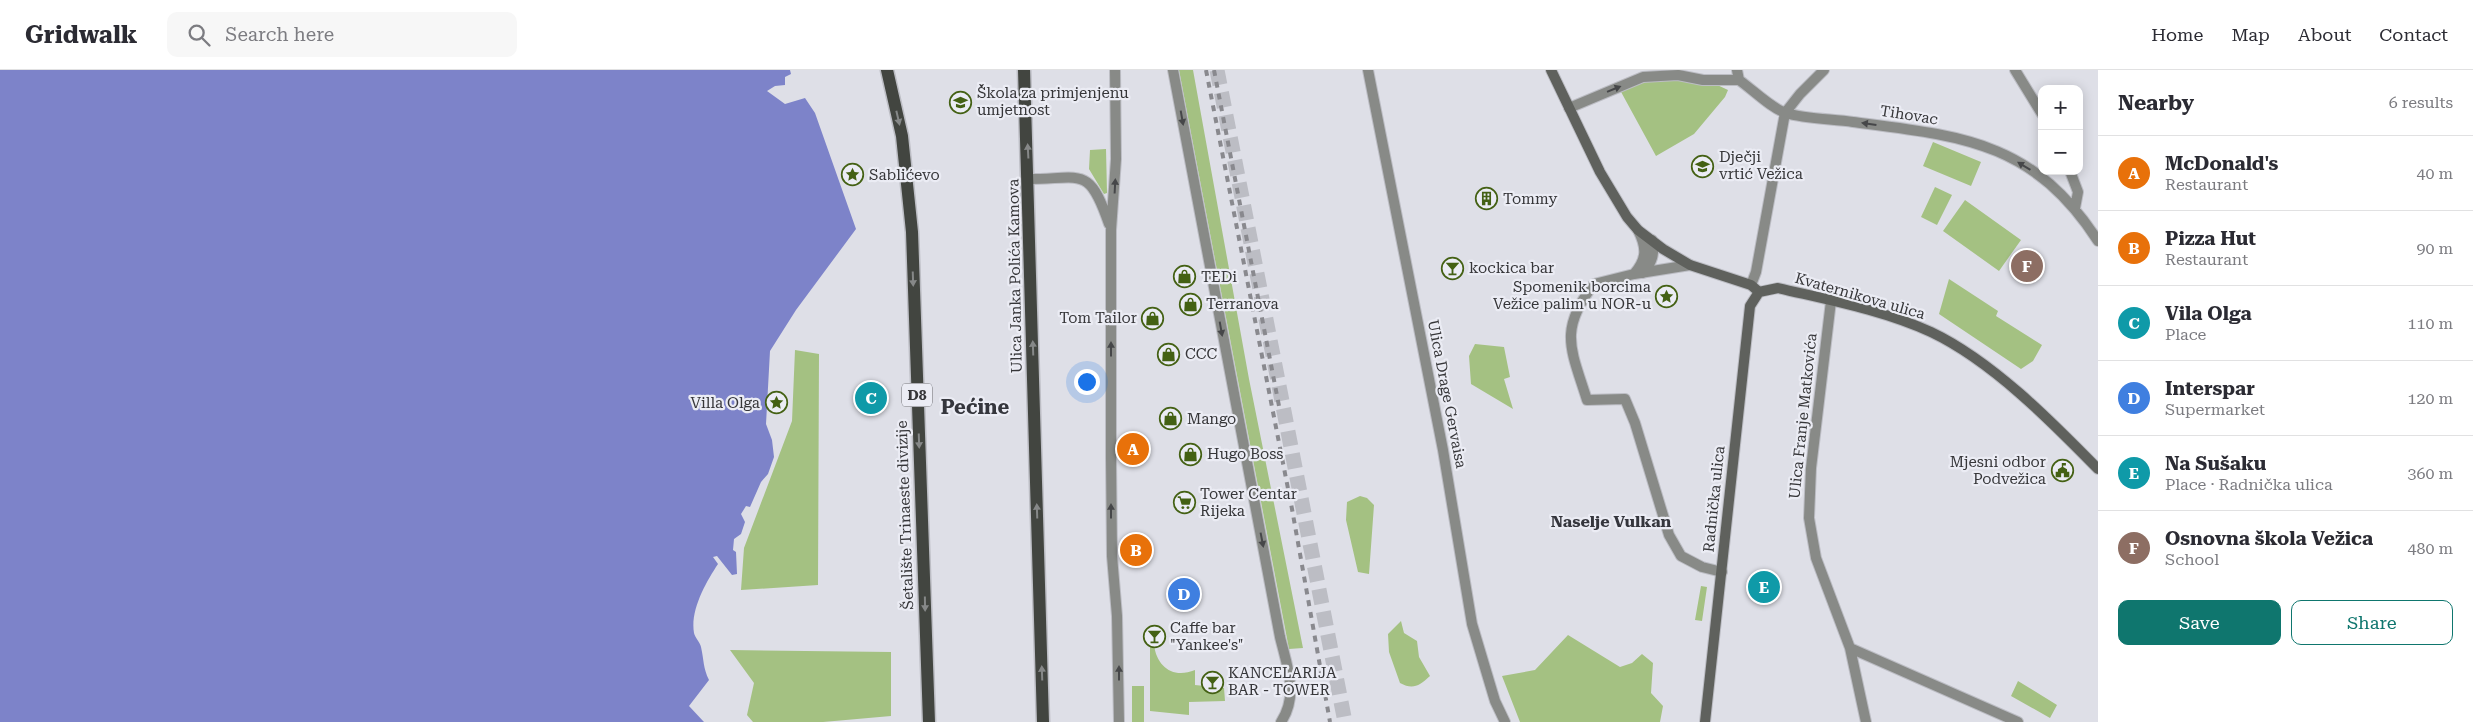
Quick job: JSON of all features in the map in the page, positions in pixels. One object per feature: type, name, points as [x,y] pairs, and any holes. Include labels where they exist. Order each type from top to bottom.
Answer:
[{"type":"main road","name":"Šetalište Trinaeste divizije","points":[[887,70],[902,136],[912,232],[929,722]]},
{"type":"main road","name":"Ulica Janka Polića Kamova","points":[[1024,70],[1029,178],[1043,722]]},
{"type":"main road","name":"Kvaternikova ulica","points":[[1551,70],[1600,172],[1628,218],[1638,230],[1690,265],[1755,288],[1778,288],[1910,324],[1956,346],[1992,371],[2058,429],[2098,469]]},
{"type":"main road","name":"Radnička ulica","points":[[1706,719],[1750,306],[1755,288]]},
{"type":"street","points":[[1115,70],[1116,159],[1111,230],[1112,556],[1117,616],[1119,722]]},
{"type":"street","points":[[1173,70],[1280,637],[1290,677],[1291,698],[1287,713],[1281,722]]},
{"type":"street","name":"Ulica Drage Gervaisa","points":[[1368,70],[1443,450],[1472,624],[1495,701],[1505,722]]},
{"type":"street","name":"Radnička ulica","points":[[1755,288],[1756,272],[1785,113],[1800,94],[1824,70]]},
{"type":"street","points":[[2015,70],[2038,107]]},
{"type":"street","points":[[1569,108],[1643,77],[1678,75],[1703,80],[1738,75]]},
{"type":"street","name":"Tihovac","points":[[1738,75],[1785,113],[1927,132],[1985,145],[2031,169],[2056,189],[2075,208]]},
{"type":"street","points":[[2072,175],[2078,192],[2075,208],[2098,241]]},
{"type":"street","points":[[1029,178],[1079,177],[1087,181],[1102,202],[1111,230]]},
{"type":"street","points":[[1638,230],[1646,249],[1645,258],[1638,274]]},
{"type":"street","points":[[1638,274],[1652,259],[1654,250],[1652,240]]},
{"type":"street","name":"Kvaternikova ulica","points":[[1690,265],[1594,284],[1585,295],[1571,323],[1569,338],[1587,400],[1625,399],[1635,423],[1669,535],[1681,556],[1702,567],[1722,572]]},
{"type":"street","name":"Ulica Franje Matkovića","points":[[1830,301],[1811,468],[1809,518],[1816,558],[1850,648],[1866,722]]},
{"type":"street","points":[[1850,648],[2018,722]]},
{"type":"green space","points":[[1179,70],[1193,70],[1249,379],[1303,648],[1289,649]]},
{"type":"green space","points":[[1672,79],[1713,83],[1728,90],[1725,97],[1694,134],[1656,156],[1620,90],[1648,81]]},
{"type":"green space","points":[[1933,142],[1981,162],[1971,186],[1923,166]]},
{"type":"green space","points":[[1106,149],[1107,193],[1104,194],[1089,169],[1090,150]]},
{"type":"green space","points":[[1935,187],[1952,195],[1937,225],[1921,217]]},
{"type":"green space","points":[[1965,200],[2021,240],[1999,271],[1943,231]]},
{"type":"green space","points":[[1949,279],[1998,311],[1996,316],[2042,345],[2033,361],[2021,369],[1939,314]]},
{"type":"green space","points":[[1475,344],[1504,347],[1510,377],[1504,379],[1513,409],[1471,384],[1469,356]]},
{"type":"green space","points":[[795,350],[819,354],[818,585],[741,590],[744,548],[792,421]]},
{"type":"green space","points":[[1360,496],[1367,498],[1374,505],[1369,574],[1358,572],[1346,520],[1347,502]]},
{"type":"green space","points":[[1701,586],[1707,587],[1702,621],[1695,620]]},
{"type":"green space","points":[[1401,621],[1404,633],[1417,641],[1419,657],[1430,676],[1416,686],[1400,683],[1389,652],[1388,634]]},
{"type":"green space","points":[[1568,635],[1620,667],[1632,663],[1642,654],[1653,663],[1651,693],[1663,706],[1660,722],[1520,722],[1502,676],[1535,670]]},
{"type":"green space","points":[[1150,644],[1154,645],[1162,665],[1167,669],[1180,673],[1195,670],[1195,685],[1224,688],[1225,701],[1189,702],[1189,715],[1150,711]]},
{"type":"green space","points":[[730,650],[891,652],[891,716],[823,722],[753,722],[747,715],[754,683]]},
{"type":"green space","points":[[2018,681],[2057,705],[2050,718],[2011,696]]},
{"type":"green space","points":[[1132,686],[1144,686],[1144,722],[1132,722]]},
{"type":"water","points":[[0,70],[790,70],[791,74],[785,77],[785,85],[775,86],[767,91],[785,104],[805,98],[815,113],[856,229],[796,310],[770,351],[766,424],[772,440],[774,457],[768,474],[761,482],[750,507],[746,506],[741,514],[745,522],[741,534],[734,539],[733,550],[736,552],[737,574],[732,575],[717,556],[713,557],[718,564],[704,588],[694,615],[694,633],[700,645],[709,680],[689,706],[704,722],[0,722]]},
{"type":"tunnel","points":[[1217,70],[1345,722]]},
{"type":"railway","points":[[1206,70],[1292,509],[1330,722]]},
{"type":"railway","points":[[1214,70],[1279,406]]},
{"type":"place","name":"Škola za primjenjenu umjetnost","points":[[961,102]]},
{"type":"place","name":"Dječji vrtić Vežica","points":[[1703,166]]},
{"type":"place","name":"Sablićevo","points":[[853,175]]},
{"type":"place","name":"Tommy","points":[[1487,199]]},
{"type":"place","name":"Osnovna škola Vežica","points":[[2027,266]]},
{"type":"place","name":"kockica bar","points":[[1453,268]]},
{"type":"place","name":"TEDi","points":[[1185,277]]},
{"type":"place","name":"Spomenik borcima Vežice palim u NOR-u","points":[[1667,296]]},
{"type":"place","name":"Terranova","points":[[1190,304]]},
{"type":"place","name":"Tom Tailor","points":[[1153,318]]},
{"type":"place","name":"CCC","points":[[1169,354]]},
{"type":"place","name":"Vila Olga","points":[[871,398]]},
{"type":"place","name":"Villa Olga","points":[[776,403]]},
{"type":"place","name":"Mango","points":[[1171,419]]},
{"type":"place","name":"McDonald's","points":[[1133,449]]},
{"type":"place","name":"Hugo Boss","points":[[1191,454]]},
{"type":"place","name":"Mjesni odbor Podvežica","points":[[2062,471]]},
{"type":"place","name":"Tower Centar Rijeka","points":[[1184,503]]},
{"type":"place","name":"Pizza Hut","points":[[1136,550]]},
{"type":"place","name":"Na Sušaku","points":[[1764,587]]},
{"type":"place","name":"Interspar","points":[[1184,594]]},
{"type":"place","name":"Caffe bar \"Yankee's\"","points":[[1154,637]]},
{"type":"place","name":"KANCELARIJA BAR - TOWER","points":[[1212,682]]},
{"type":"district","name":"Pećine","points":[[975,407]]},
{"type":"district","name":"Naselje Vulkan","points":[[1611,521]]}]
